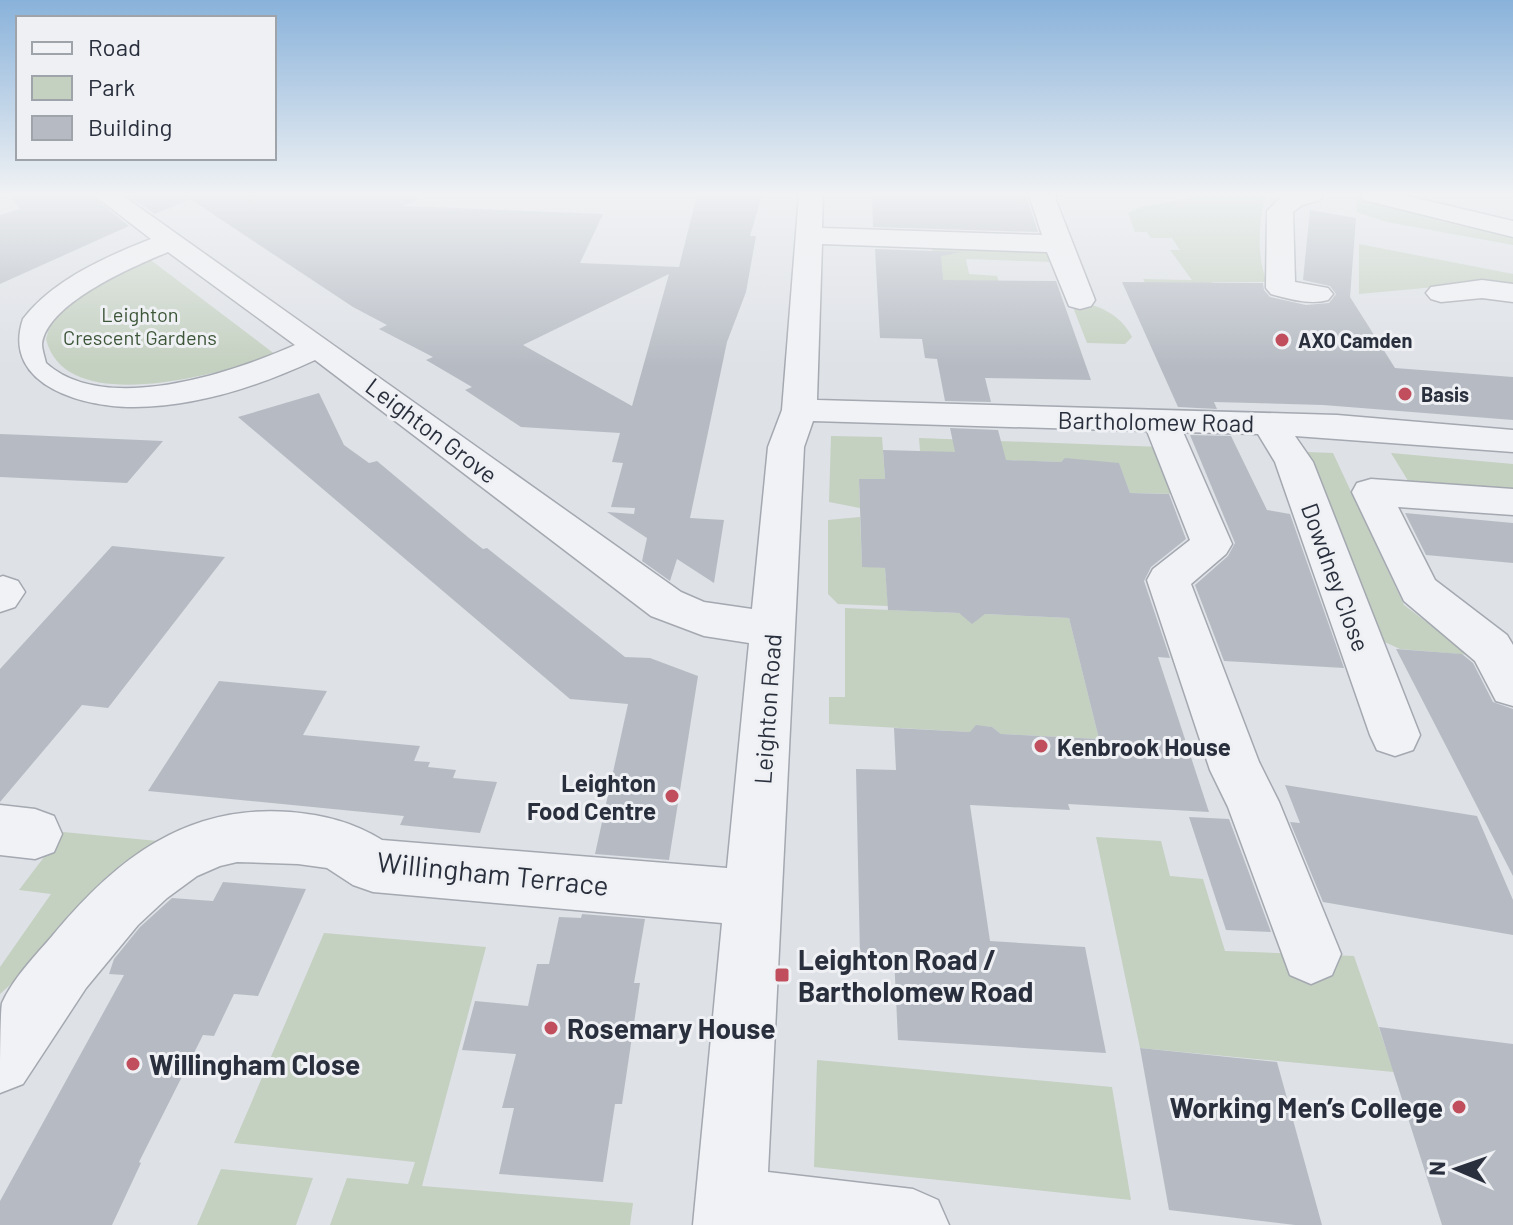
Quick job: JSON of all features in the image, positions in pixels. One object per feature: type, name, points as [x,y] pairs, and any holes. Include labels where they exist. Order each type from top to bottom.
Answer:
[{"type":"street","points":[[141,252],[107,265],[70,285],[31,323],[11,348],[49,381],[65,389],[111,396],[168,394],[218,385],[255,374],[318,347]]},
{"type":"street","name":"Leighton Grove","points":[[186,252],[666,604],[700,618],[740,626],[773,627]]},
{"type":"street","name":"Leighton Road","points":[[730,1214],[786,447],[799,410],[808,252]]},
{"type":"street","points":[[1061,252],[1080,300]]},
{"type":"street","points":[[1281,252],[1281,288],[1318,294]]},
{"type":"street","points":[[1441,293],[1482,289],[1513,293]]},
{"type":"street","name":"Bartholomew Road","points":[[799,410],[1337,426],[1513,441]]},
{"type":"street","points":[[1161,422],[1212,544],[1168,580],[1236,770],[1253,802],[1311,954]]},
{"type":"street","name":"Dowdney Close","points":[[1269,424],[1294,462],[1395,735]]},
{"type":"street","points":[[1337,426],[1419,590],[1491,648],[1513,687]]},
{"type":"street","points":[[1371,492],[1513,502]]},
{"type":"street","name":"Willingham Terrace","points":[[0,1061],[40,999],[100,925],[156,873],[185,854],[232,837],[256,835],[336,842],[373,866],[395,869],[752,898]]},
{"type":"street","points":[[730,1214],[913,1225]]},
{"type":"green space","points":[[933,252],[1050,252],[1054,262],[966,259],[969,274],[997,276],[1002,292],[938,305]]},
{"type":"green space","points":[[1172,252],[1261,252],[1267,282],[1212,282],[1230,320],[1155,303],[1143,279],[1192,280]]},
{"type":"green space","points":[[1359,252],[1401,252],[1513,274],[1513,289],[1435,287],[1359,294]]},
{"type":"green space","name":"Leighton Crescent Gardens","points":[[148,258],[276,355],[221,371],[149,384],[114,384],[83,378],[59,364],[46,339],[61,310],[87,288]]},
{"type":"green space","points":[[1071,302],[1089,304],[1106,311],[1121,322],[1132,337],[1125,344],[1087,343]]},
{"type":"green space","points":[[831,436],[882,437],[885,479],[859,479],[860,508],[829,502]]},
{"type":"green space","points":[[919,438],[1161,447],[1180,494],[1130,493],[1119,464],[1065,459],[1061,462],[999,460],[920,451]]},
{"type":"green space","points":[[1307,452],[1333,453],[1404,605],[1470,655],[1400,649],[1378,639]]},
{"type":"green space","points":[[1391,453],[1513,464],[1513,492],[1410,484]]},
{"type":"green space","points":[[860,517],[862,566],[885,568],[888,606],[838,604],[828,594],[828,520]]},
{"type":"green space","points":[[845,608],[959,613],[972,619],[985,614],[1069,618],[1099,739],[1001,734],[992,727],[977,726],[970,732],[829,724],[829,697],[845,697]]},
{"type":"green space","points":[[63,832],[168,842],[0,994],[0,967],[51,894],[19,890]]},
{"type":"green space","points":[[1096,837],[1161,841],[1170,876],[1203,879],[1225,951],[1354,956],[1394,1072],[1140,1048]]},
{"type":"green space","points":[[324,933],[486,947],[422,1186],[633,1203],[630,1225],[330,1225],[347,1178],[408,1184],[415,1162],[234,1143]]},
{"type":"green space","points":[[817,1060],[1112,1087],[1131,1200],[814,1167]]},
{"type":"green space","points":[[221,1169],[313,1178],[296,1225],[197,1225]]},
{"type":"building","points":[[0,252],[71,252],[0,284]]},
{"type":"building","points":[[270,252],[585,252],[580,263],[679,267],[683,252],[753,252],[746,292],[727,342],[690,518],[724,520],[714,583],[677,559],[670,581],[642,561],[647,538],[607,512],[634,514],[635,508],[611,507],[623,463],[612,462],[620,433],[521,427],[465,390],[472,387],[426,360],[433,357],[379,329],[387,325],[353,307]],"holes":[[[669,274],[632,406],[523,345]]]},
{"type":"building","points":[[875,252],[960,252],[941,256],[943,280],[1056,281],[1091,380],[985,378],[991,402],[945,401],[937,359],[925,358],[922,339],[880,338]]},
{"type":"building","points":[[1306,252],[1353,252],[1350,297],[1395,368],[1513,377],[1513,420],[1323,405],[1214,402],[1217,409],[1178,407],[1122,282],[1263,283],[1270,297],[1306,305],[1329,303],[1336,294],[1330,286],[1303,280]]},
{"type":"building","points":[[319,393],[344,445],[369,463],[377,461],[469,538],[483,549],[487,548],[625,657],[650,658],[698,676],[669,860],[595,854],[628,704],[570,699],[238,417]]},
{"type":"building","name":"Kenbrook House","points":[[950,428],[998,430],[1006,460],[1061,462],[1065,458],[1119,463],[1130,493],[1169,494],[1186,539],[1151,567],[1144,581],[1170,658],[1158,657],[1209,812],[1068,804],[1070,810],[970,805],[990,941],[1085,947],[1106,1053],[898,1040],[894,957],[860,956],[856,769],[896,770],[894,728],[970,732],[976,725],[992,727],[1001,734],[1099,739],[1069,618],[985,614],[972,624],[959,613],[888,610],[885,568],[862,567],[859,479],[885,479],[883,450],[955,452]]},
{"type":"building","points":[[0,434],[163,441],[127,483],[0,477]]},
{"type":"building","points":[[1190,435],[1231,436],[1267,510],[1290,514],[1344,668],[1224,661],[1195,585],[1228,556],[1235,543]]},
{"type":"building","points":[[1405,513],[1513,523],[1513,563],[1426,555]]},
{"type":"building","points":[[112,546],[225,557],[108,708],[82,705],[0,802],[0,669]]},
{"type":"building","points":[[1396,649],[1462,654],[1473,663],[1493,702],[1513,709],[1513,876]]},
{"type":"building","points":[[219,681],[327,691],[303,735],[420,746],[414,761],[430,762],[428,767],[456,770],[453,778],[497,782],[480,833],[400,825],[404,816],[148,791]]},
{"type":"building","points":[[1285,785],[1477,816],[1513,900],[1513,935],[1323,902],[1290,822],[1300,823]]},
{"type":"building","points":[[1189,817],[1229,819],[1271,932],[1226,930]]},
{"type":"building","name":"Willingham Close","points":[[223,882],[306,889],[258,996],[234,994],[214,1036],[203,1035],[139,1162],[112,1225],[0,1225],[0,1201],[124,975],[109,974],[114,959],[140,927],[172,898],[213,901]]},
{"type":"building","name":"Rosemary House","points":[[582,914],[645,919],[634,983],[640,983],[622,1104],[615,1104],[603,1182],[499,1174],[514,1108],[502,1108],[516,1054],[462,1050],[475,1001],[528,1006],[537,964],[549,964],[559,917],[581,918]]},
{"type":"building","name":"Working Men’s College","points":[[1379,1027],[1513,1044],[1513,1225],[1442,1225]]},
{"type":"building","points":[[1140,1048],[1277,1062],[1322,1225],[1295,1225],[1169,1210]]},
{"type":"place","name":"AXO Camden","points":[[1282,340]]},
{"type":"place","name":"Basis","points":[[1405,394]]},
{"type":"place","name":"Kenbrook House","points":[[1041,746]]},
{"type":"place","name":"Leighton Food Centre","points":[[672,796]]},
{"type":"place","name":"Leighton Road / Bartholomew Road","points":[[782,975]]},
{"type":"place","name":"Rosemary House","points":[[551,1028]]},
{"type":"place","name":"Willingham Close","points":[[133,1064]]},
{"type":"place","name":"Working Men’s College","points":[[1459,1107]]}]
